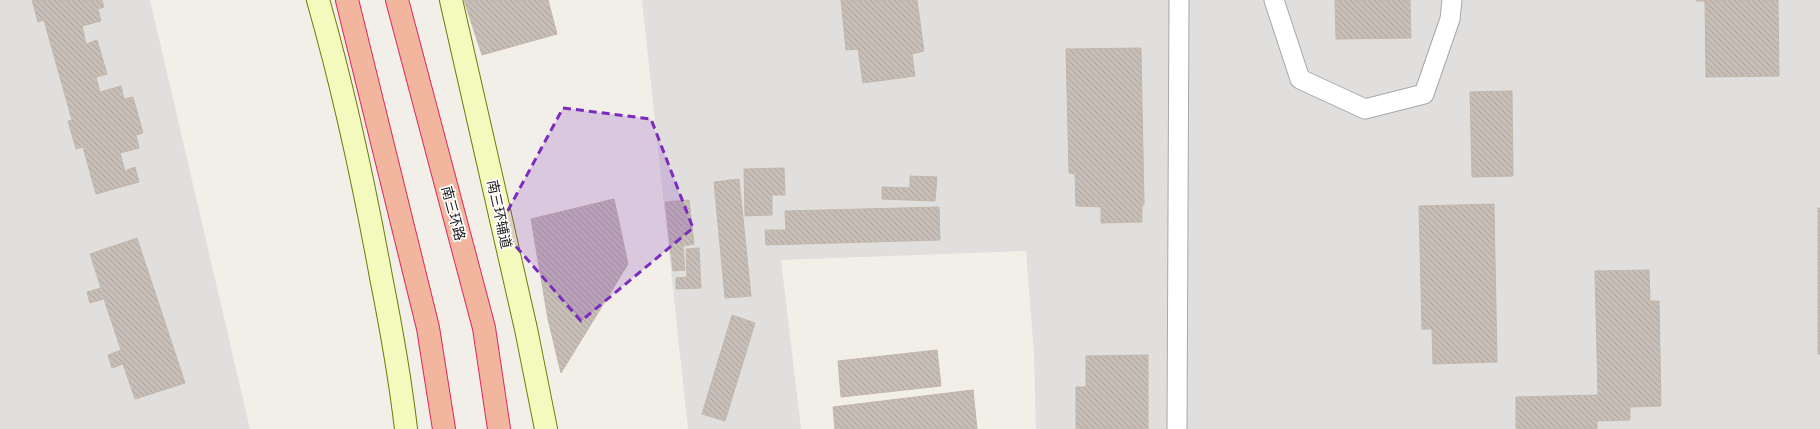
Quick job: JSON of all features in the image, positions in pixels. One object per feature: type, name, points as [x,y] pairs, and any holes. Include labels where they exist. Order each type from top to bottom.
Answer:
[{"type":"highway","points":[[347,0],[428,328],[444,429]]},
{"type":"highway","name":"南三环路","points":[[397,0],[484,328],[499,429]]},
{"type":"main road","points":[[318,0],[332,51],[366,195],[394,345],[406,429]]},
{"type":"main road","name":"南三环辅道","points":[[452,0],[526,329],[546,429]]},
{"type":"street","points":[[1178,429],[1179,0]]},
{"type":"street","points":[[1274,0],[1300,79],[1365,109],[1424,94],[1450,19],[1452,0]]},
{"type":"highlighted area","points":[[563,108],[651,119],[693,228],[581,321],[499,227]]},
{"type":"shaded area","points":[[0,0],[150,0],[250,429],[0,429]]},
{"type":"shaded area","points":[[642,0],[1820,0],[1820,429],[1036,429],[1034,354],[1026,251],[781,260],[801,429],[688,429]]},
{"type":"building","points":[[32,0],[102,0],[104,7],[98,9],[101,21],[82,26],[86,44],[97,40],[107,74],[96,77],[100,92],[121,86],[124,99],[133,97],[143,133],[136,135],[139,148],[120,153],[125,171],[135,167],[139,182],[96,194],[83,147],[76,149],[68,121],[72,120],[44,20],[38,22]]},
{"type":"building","points":[[464,0],[548,0],[557,34],[482,55]]},
{"type":"building","points":[[841,0],[917,0],[924,51],[912,54],[915,76],[863,83],[858,49],[846,50]]},
{"type":"building","points":[[1335,0],[1410,0],[1411,38],[1336,39]]},
{"type":"building","points":[[1696,0],[1778,0],[1779,76],[1706,77],[1705,1]]},
{"type":"building","points":[[1141,48],[1144,205],[1142,205],[1142,222],[1101,223],[1101,207],[1076,206],[1075,174],[1069,173],[1066,49]]},
{"type":"building","points":[[1512,91],[1513,176],[1472,177],[1470,92]]},
{"type":"building","points":[[784,168],[785,195],[772,195],[772,215],[745,216],[744,169]]},
{"type":"building","points":[[910,176],[937,177],[935,201],[882,199],[882,187],[910,188]]},
{"type":"building","points":[[739,179],[751,296],[725,298],[714,182]]},
{"type":"building","points":[[614,199],[628,264],[561,373],[548,319],[531,219]]},
{"type":"building","points":[[689,200],[694,244],[683,246],[685,270],[673,271],[665,202]]},
{"type":"building","points":[[1494,204],[1497,362],[1433,364],[1432,329],[1422,329],[1419,206]]},
{"type":"building","points":[[939,207],[940,240],[766,245],[765,230],[786,230],[785,211]]},
{"type":"building","points":[[1818,208],[1820,208],[1820,354],[1818,354]]},
{"type":"building","points":[[137,238],[185,383],[135,399],[123,364],[112,368],[108,355],[121,350],[104,299],[90,303],[87,292],[101,288],[90,254]]},
{"type":"building","points":[[699,248],[701,288],[676,289],[676,278],[687,277],[686,249]]},
{"type":"building","points":[[1649,270],[1650,301],[1659,301],[1661,406],[1630,407],[1630,420],[1597,421],[1597,429],[1516,429],[1516,397],[1598,395],[1595,271]]},
{"type":"building","points":[[732,315],[755,323],[725,421],[702,414]]},
{"type":"building","points":[[937,350],[941,386],[841,397],[838,361]]},
{"type":"building","points":[[1148,355],[1148,429],[1076,429],[1076,387],[1086,387],[1086,356]]},
{"type":"building","points":[[973,390],[977,429],[835,429],[833,407]]}]
